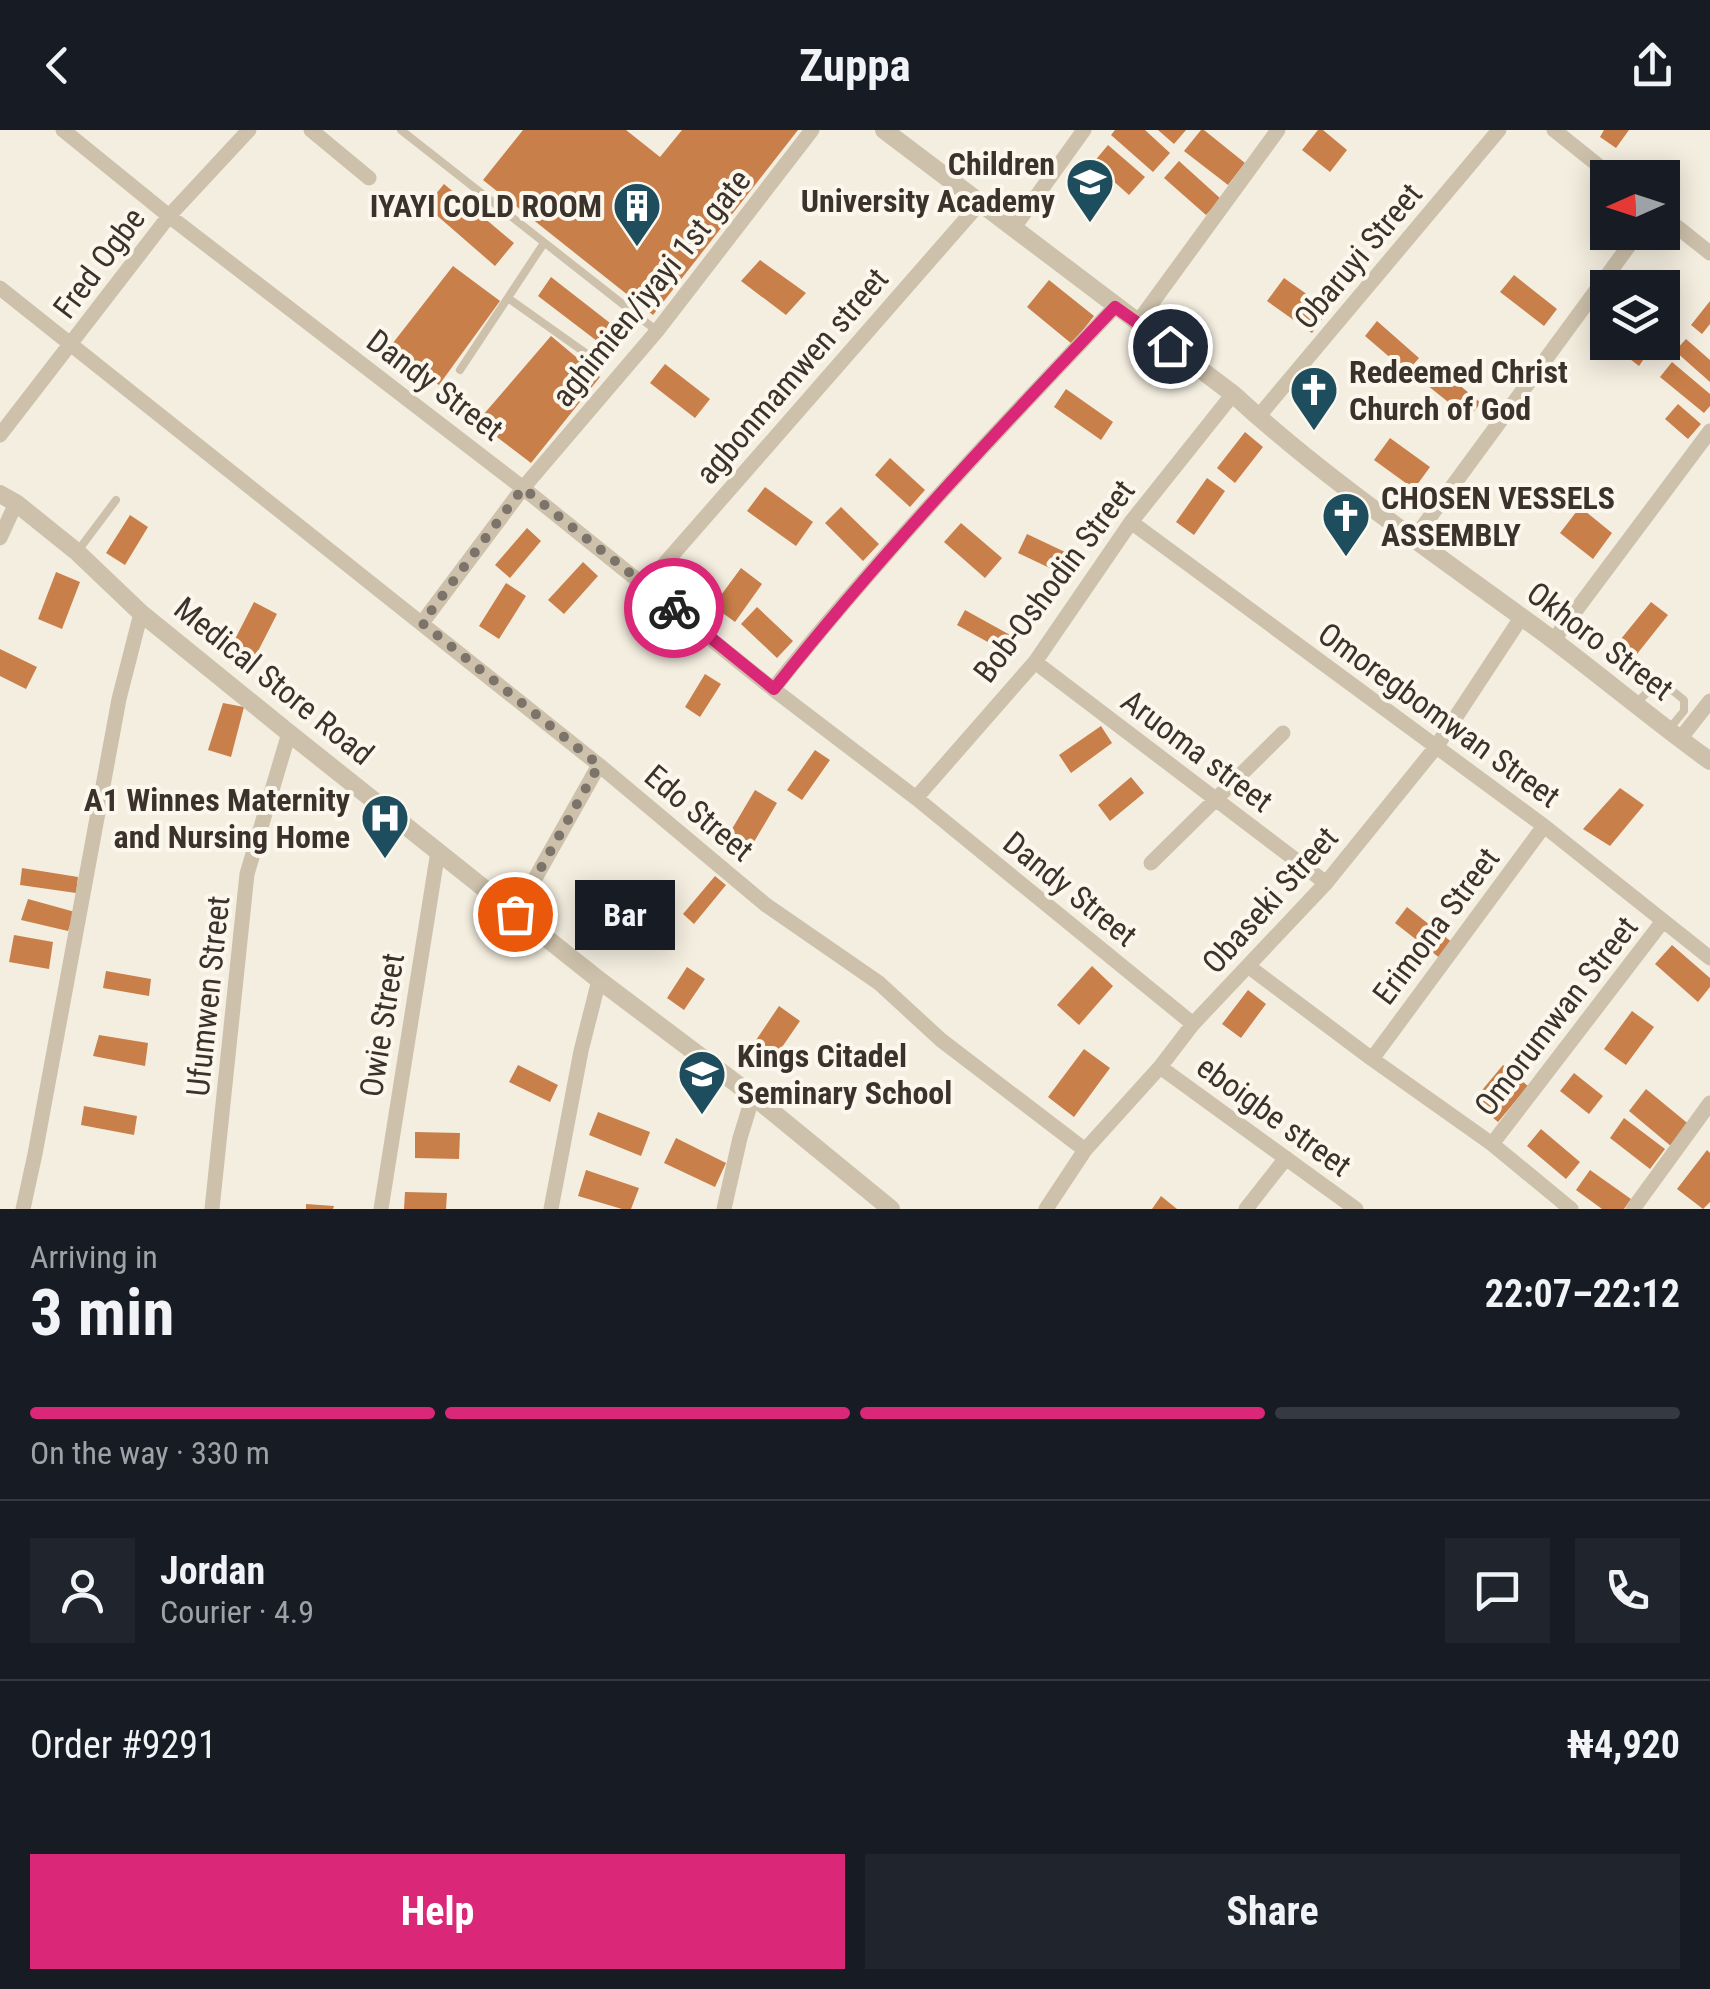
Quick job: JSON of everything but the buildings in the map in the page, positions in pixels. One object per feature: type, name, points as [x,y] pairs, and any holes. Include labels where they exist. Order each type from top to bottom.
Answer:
[{"type":"street","name":"Dandy Street","points":[[64,130],[916,798],[1193,1024]]},
{"type":"street","name":"Fred Ogbe","points":[[0,436],[169,216],[249,130]]},
{"type":"street","points":[[310,130],[370,178]]},
{"type":"street","name":"aghimien/iyayi 1st gate","points":[[422,623],[523,488],[657,331],[812,130]]},
{"type":"street","name":"Okhoro Street","points":[[884,130],[1233,394],[1413,540],[1710,761]]},
{"type":"street","points":[[1014,229],[1084,130]]},
{"type":"street","points":[[1138,322],[1278,130]]},
{"type":"street","name":"Obaruyi Street","points":[[1258,417],[1500,130]]},
{"type":"street","points":[[1554,130],[1592,160]]},
{"type":"street","name":"agbonmamwen street","points":[[646,585],[980,204]]},
{"type":"street","points":[[1680,229],[1704,248],[1710,227]]},
{"type":"street","points":[[1413,540],[1626,250]]},
{"type":"street","name":"Edo Street","points":[[0,288],[599,765],[766,905],[879,983],[941,1040],[1085,1150]]},
{"type":"street","points":[[774,689],[960,470],[1115,307]]},
{"type":"street","name":"Bob-Oshodin Street","points":[[916,798],[1035,662],[1132,522],[1233,394]]},
{"type":"street","points":[[1553,641],[1710,431]]},
{"type":"street","points":[[0,538],[8,498]]},
{"type":"street","name":"Medical Store Road","points":[[8,498],[289,733],[599,980],[753,1096],[891,1209]]},
{"type":"street","name":"Omoregbomwan Street","points":[[1132,522],[1544,826],[1710,958]]},
{"type":"street","points":[[23,1209],[119,699],[141,613]]},
{"type":"street","name":"Obaseki Street","points":[[1046,1209],[1085,1150],[1193,1024],[1326,883],[1436,748],[1521,618]]},
{"type":"street","name":"Aruoma street","points":[[1035,662],[1326,883]]},
{"type":"street","points":[[1674,735],[1710,700]]},
{"type":"street","name":"Ufumwen Street","points":[[212,1209],[247,874],[289,733]]},
{"type":"street","points":[[1151,863],[1283,733]]},
{"type":"street","points":[[515,914],[599,765]]},
{"type":"street","name":"Erimona Street","points":[[1372,1059],[1544,826]]},
{"type":"street","name":"Owie Street","points":[[381,1209],[438,850]]},
{"type":"street","name":"Omorumwan Street","points":[[1492,1144],[1663,921]]},
{"type":"street","points":[[1248,966],[1492,1144],[1571,1209]]},
{"type":"street","points":[[551,1209],[581,1051],[599,980]]},
{"type":"street","name":"eboigbe street","points":[[1160,1067],[1356,1209]]},
{"type":"street","points":[[724,1209],[753,1096]]},
{"type":"street","points":[[1632,1209],[1710,1103]]},
{"type":"street","points":[[1246,1209],[1286,1158]]},
{"type":"lane","points":[[401,130],[657,331]]},
{"type":"lane","points":[[460,370],[544,243]]},
{"type":"lane","points":[[508,298],[587,354]]},
{"type":"lane","points":[[77,552],[116,500]]},
{"type":"lane","points":[[1635,704],[1654,686],[1664,683],[1675,691],[1684,700],[1684,711],[1674,735]]},
{"type":"way so far","points":[[515,914],[599,765],[422,623],[523,488],[674,608]]},
{"type":"place","name":"Children University Academy","points":[[1090,224]]},
{"type":"place","name":"IYAYI COLD ROOM","points":[[637,248]]},
{"type":"place","name":"Redeemed Christ Church of God","points":[[1314,432]]},
{"type":"place","name":"CHOSEN VESSELS ASSEMBLY","points":[[1346,558]]},
{"type":"place","name":"A1 Winnes Maternity and Nursing Home","points":[[385,860]]},
{"type":"place","name":"Bar","points":[[515,914]]},
{"type":"place","name":"Kings Citadel Seminary School","points":[[702,1116]]},
{"type":"route","points":[[674,608],[774,689],[844,602],[962,468],[1115,307],[1170,346]]}]
